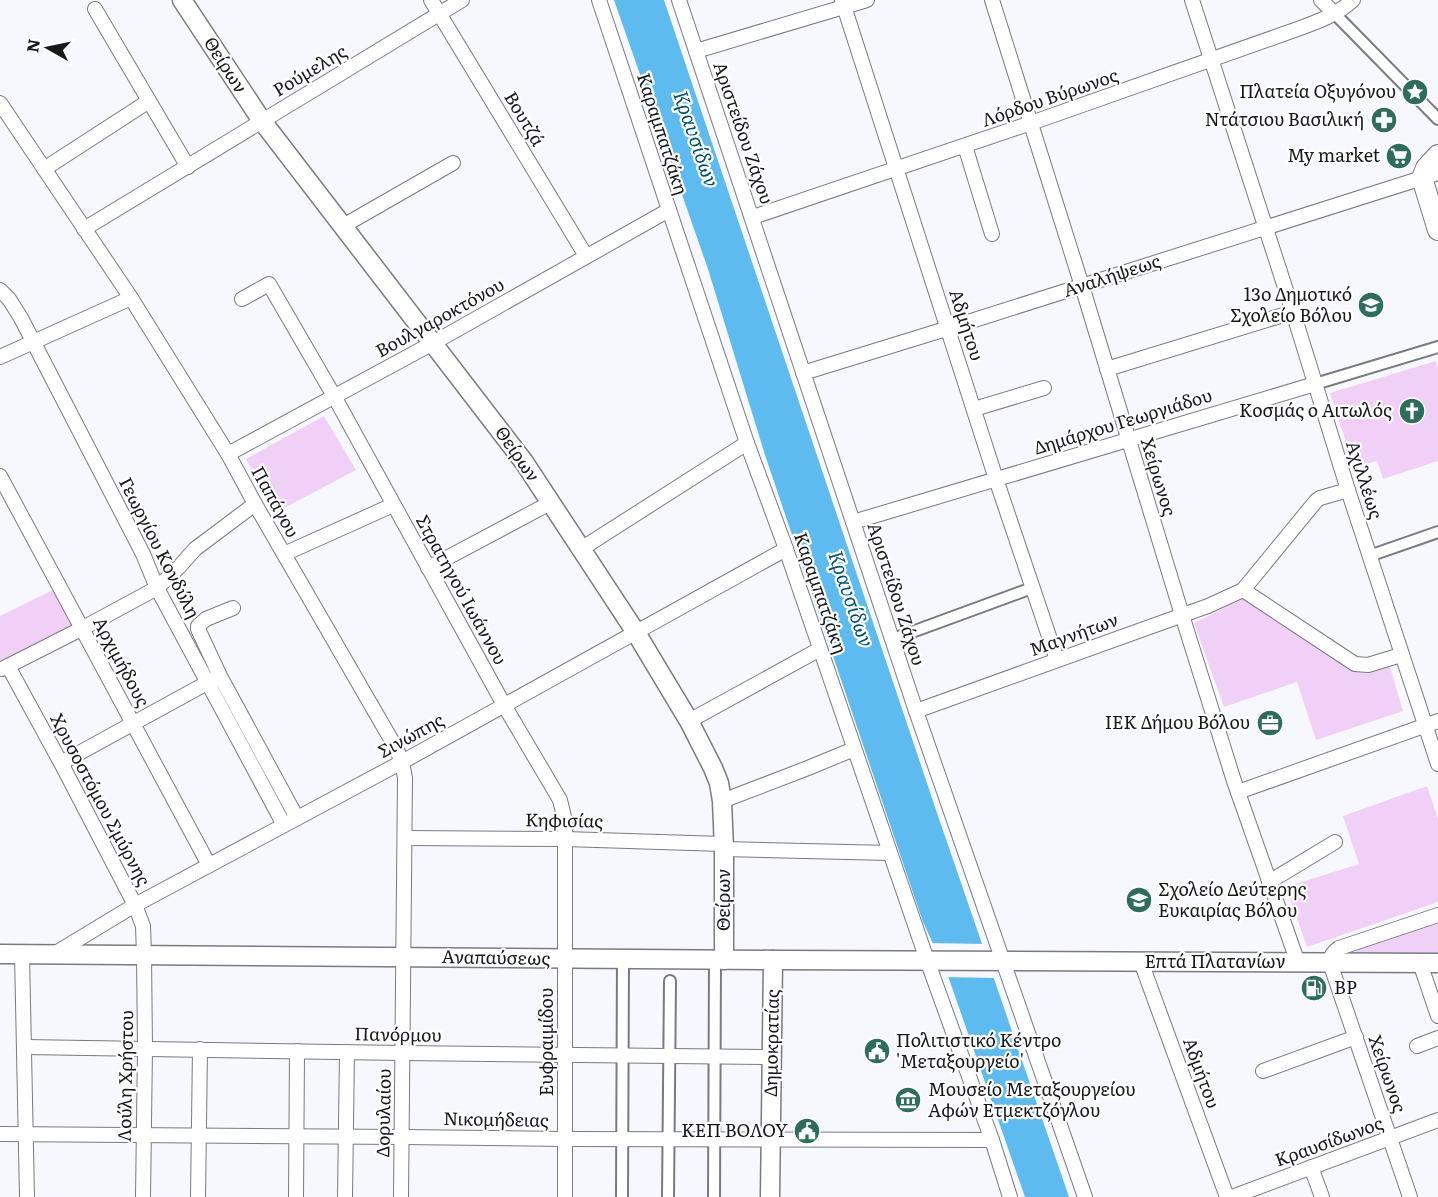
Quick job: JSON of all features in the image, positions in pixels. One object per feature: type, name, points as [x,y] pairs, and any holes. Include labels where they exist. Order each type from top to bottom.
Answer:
[{"type":"main road","points":[[1438,155],[1426,168],[1430,175],[1438,230]]},
{"type":"street","name":"Θείρων","points":[[182,0],[262,121],[506,438],[635,632],[689,722],[718,778],[722,801],[724,846],[720,960]]},
{"type":"street","name":"Βουτζά","points":[[431,0],[586,256]]},
{"type":"street","name":"Ρούμελης","points":[[84,230],[462,0]]},
{"type":"street","name":"Καραμπατζάκη","points":[[599,0],[747,442],[890,853],[931,961],[1010,1197]]},
{"type":"street","name":"Αριστείδου Ζάχου","points":[[679,0],[998,961],[1016,1001],[1085,1197]]},
{"type":"street","points":[[696,51],[843,3],[867,0]]},
{"type":"street","name":"Χείρωνος","points":[[992,0],[1238,792],[1298,963]]},
{"type":"street","name":"Αχιλλέως","points":[[1192,0],[1401,655],[1432,723],[1438,764]]},
{"type":"street","points":[[1321,0],[1438,118]]},
{"type":"street","name":"Λόρδου Βύρωνος","points":[[753,218],[1292,31],[1335,14],[1353,0]]},
{"type":"street","name":"Αδμήτου","points":[[843,3],[996,479],[1057,660]]},
{"type":"street","points":[[95,9],[188,167]]},
{"type":"street","points":[[44,169],[148,101]]},
{"type":"street","name":"Παπάγου","points":[[0,103],[131,298],[228,454],[402,762],[405,778],[404,957]]},
{"type":"street","points":[[965,146],[992,234]]},
{"type":"street","points":[[343,226],[453,163]]},
{"type":"street","name":"Αναλήψεως","points":[[803,373],[1430,175]]},
{"type":"street","name":"Βουλγαροκτόνου","points":[[228,454],[433,343],[669,210]]},
{"type":"street","name":"Στρατηγού Ιωάννου","points":[[242,298],[269,284],[334,396],[504,705],[560,800],[565,820],[565,959]]},
{"type":"street","name":"Γεωργίου Κονδύλη","points":[[0,290],[15,307],[34,342],[157,588],[297,818]]},
{"type":"street","points":[[0,357],[131,298]]},
{"type":"street","points":[[1107,369],[1293,312]]},
{"type":"street","name":"Δημάρχου Γεωργιάδου","points":[[853,522],[1438,347]]},
{"type":"street","points":[[974,409],[1044,388]]},
{"type":"street","points":[[581,549],[747,442]]},
{"type":"street","name":"Αρχιμήδους","points":[[0,476],[209,865]]},
{"type":"street","points":[[1348,490],[1316,501],[1243,590],[1355,664],[1368,665],[1401,655]]},
{"type":"street","points":[[428,568],[550,502]]},
{"type":"street","points":[[4,668],[157,588],[180,567],[195,549],[255,504]]},
{"type":"street","points":[[284,554],[393,505]]},
{"type":"street","points":[[1369,556],[1438,532]]},
{"type":"street","name":"Σινώπης","points":[[54,954],[135,905],[402,762],[786,549]]},
{"type":"street","points":[[892,639],[1032,588]]},
{"type":"street","name":"Μαγνήτων","points":[[916,711],[1208,606],[1243,590]]},
{"type":"street","name":"Γεωργίου Κονδύλη","points":[[233,608],[206,619],[198,626],[198,629],[214,679],[284,825]]},
{"type":"street","points":[[689,722],[820,649]]},
{"type":"street","name":"Χρυσοστόμου Σμύρνης","points":[[4,668],[61,763],[135,905],[143,926],[144,955]]},
{"type":"street","points":[[61,763],[214,679]]},
{"type":"street","points":[[1238,792],[1432,723]]},
{"type":"street","points":[[722,801],[855,749]]},
{"type":"street","name":"Κηφισίας","points":[[405,838],[565,839],[890,853]]},
{"type":"street","points":[[1269,882],[1335,842]]},
{"type":"street","points":[[1330,963],[1334,951],[1340,948],[1438,915]]},
{"type":"street","name":"Αναπαύσεως","points":[[0,954],[998,961]]},
{"type":"street","points":[[22,954],[27,1197]]},
{"type":"street","name":"Λούλη Χρήστου","points":[[143,1197],[144,955]]},
{"type":"street","name":"Δορυλαίου","points":[[401,1197],[404,957]]},
{"type":"street","name":"Ευφραιμίδου","points":[[565,959],[565,1197]]},
{"type":"street","points":[[622,1197],[623,959]]},
{"type":"street","points":[[714,1197],[715,1056],[720,960]]},
{"type":"street","name":"Δημοκρατίας","points":[[770,1197],[773,960]]},
{"type":"street","name":"Επτά Πλατανίων","points":[[998,961],[1438,963]]},
{"type":"street","name":"Αδμήτου","points":[[1141,962],[1229,1197]]},
{"type":"street","name":"Χείρωνος","points":[[1330,963],[1410,1197]]},
{"type":"street","points":[[1420,963],[1438,1016]]},
{"type":"street","points":[[668,1197],[670,981]]},
{"type":"street","points":[[1263,1071],[1356,1038]]},
{"type":"street","points":[[1417,1046],[1438,1038]]},
{"type":"street","name":"Πανόρμου","points":[[25,1047],[772,1057]]},
{"type":"street","points":[[198,1197],[200,1049]]},
{"type":"street","points":[[296,1197],[297,1051]]},
{"type":"street","points":[[345,1197],[346,1052]]},
{"type":"street","name":"Κραυσίδωνος","points":[[1229,1197],[1438,1120]]},
{"type":"street","name":"Νικομήδειας","points":[[0,1134],[992,1140]]},
{"type":"street","points":[[1311,1167],[1322,1197]]},
{"type":"shaded area","points":[[1436,361],[1438,369],[1438,461],[1383,479],[1377,461],[1354,467],[1330,393]]},
{"type":"shaded area","points":[[324,416],[356,470],[275,513],[246,459]]},
{"type":"shaded area","points":[[57,588],[76,626],[0,663],[0,616]]},
{"type":"shaded area","points":[[1248,596],[1360,673],[1389,664],[1403,711],[1316,740],[1297,682],[1224,707],[1194,623]]},
{"type":"shaded area","points":[[1427,786],[1438,819],[1438,902],[1307,947],[1286,887],[1359,864],[1343,816]]},
{"type":"shaded area","points":[[1438,924],[1438,953],[1358,954],[1356,950]]},
{"type":"water","name":"Κραυσίδων","points":[[614,0],[664,0],[937,813],[1069,1197],[1025,1197],[948,976],[923,922],[765,455],[708,269]]},
{"type":"pier","points":[[929,943],[985,944],[997,978],[945,977]]},
{"type":"place","name":"Πλατεία Οξυγόνου","points":[[1415,92]]},
{"type":"place","name":"Ντάτσιου Βασιλική","points":[[1384,120]]},
{"type":"place","name":"My market","points":[[1399,156]]},
{"type":"place","name":"13o Δημοτικό Σχολείο Βόλου","points":[[1371,305]]},
{"type":"place","name":"Κοσμάς ο Αιτωλός","points":[[1412,411]]},
{"type":"place","name":"ΙΕΚ Δήμου Βόλου","points":[[1270,723]]},
{"type":"place","name":"Σχολείο Δεύτερης Ευκαιρίας Βόλου","points":[[1139,900]]},
{"type":"place","name":"BP","points":[[1314,988]]},
{"type":"place","name":"Πολιτιστικό Κέντρο 'Μεταξουργείο'","points":[[877,1051]]},
{"type":"place","name":"Μουσείο Μεταξουργείου Αφών Ετμεκτζόγλου","points":[[908,1100]]},
{"type":"place","name":"ΚΕΠ ΒΟΛΟΥ","points":[[807,1131]]}]
